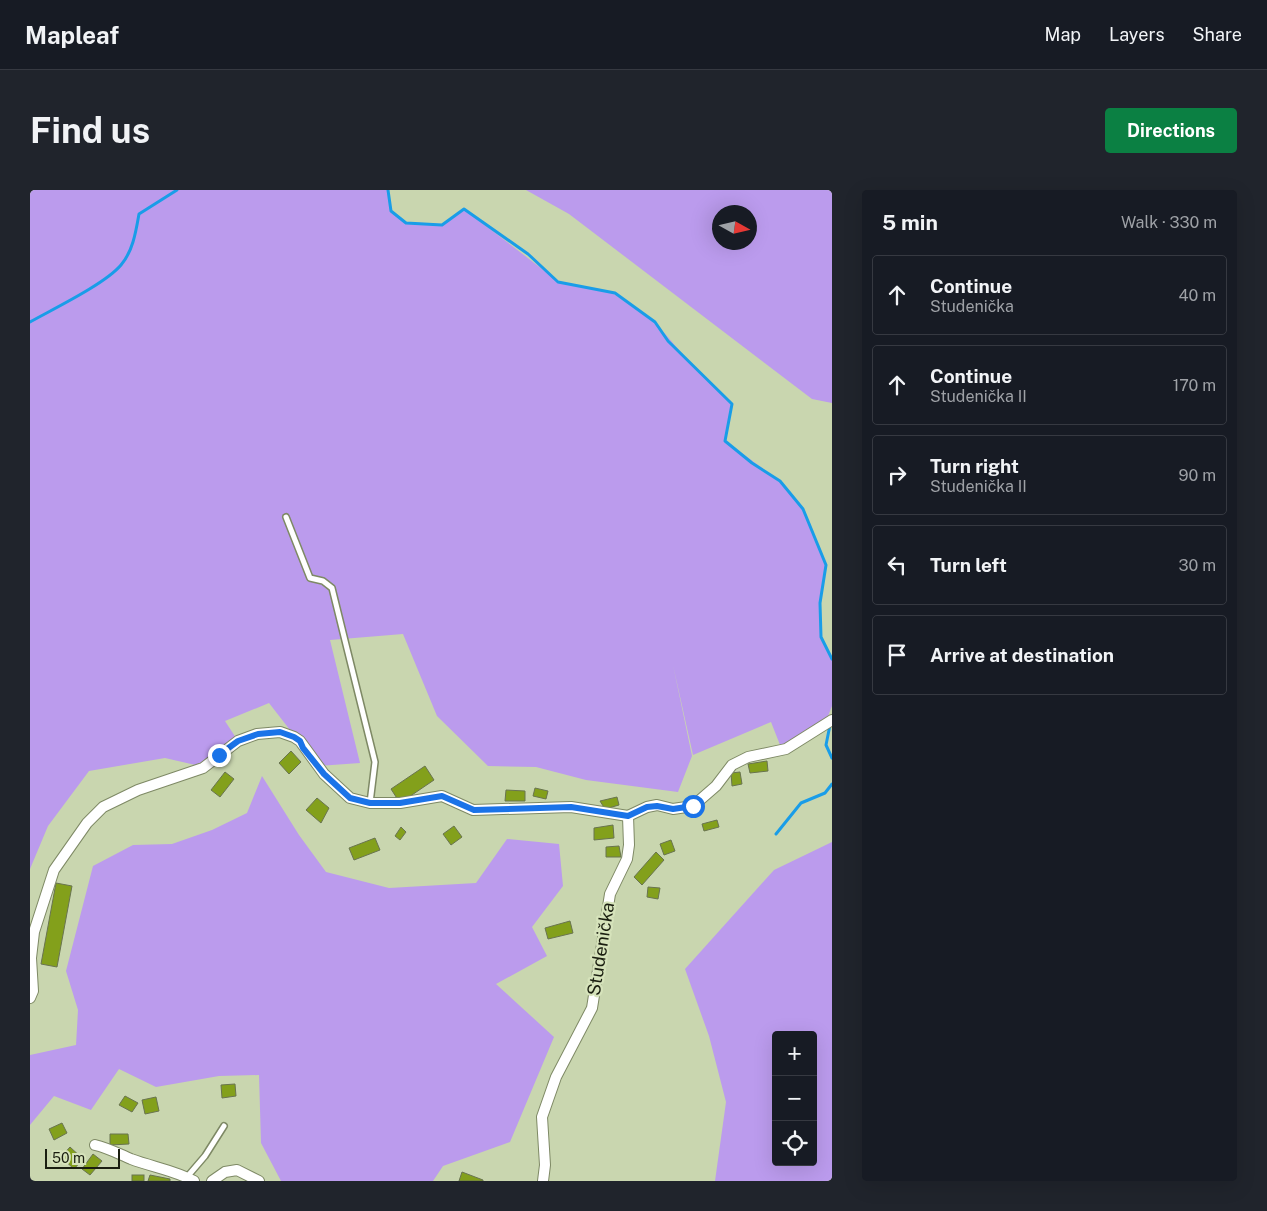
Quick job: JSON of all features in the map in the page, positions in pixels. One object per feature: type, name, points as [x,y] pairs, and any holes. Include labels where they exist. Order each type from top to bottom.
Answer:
[{"type":"street","points":[[30,998],[33,991],[31,958],[34,932],[42,906],[54,870],[87,823],[103,807],[138,790],[203,768],[238,741],[258,734],[280,732],[294,737],[300,741],[303,748],[324,774],[350,798],[370,803],[400,803],[442,796],[474,810],[571,807],[628,816],[647,807],[657,806],[673,809],[693,806],[716,786],[732,764],[748,757],[786,749],[828,723]]},
{"type":"street","name":"Studenička","points":[[543,1181],[545,1165],[542,1117],[556,1077],[592,1008],[610,894],[627,859],[629,845],[628,816]]},
{"type":"street","points":[[95,1144],[191,1179]]},
{"type":"street","points":[[212,1181],[225,1172],[237,1170],[259,1181]]},
{"type":"lane","points":[[286,517],[310,578],[323,581],[332,588],[375,762],[370,803]]},
{"type":"lane","points":[[191,1179],[224,1126]]},
{"type":"shaded area","points":[[30,190],[388,190],[391,211],[406,222],[443,224],[464,209],[559,282],[611,292],[655,322],[697,371],[731,403],[725,441],[780,481],[803,509],[826,565],[821,598],[821,637],[832,659],[832,706],[824,726],[782,750],[771,722],[693,755],[673,665],[692,756],[678,792],[586,780],[536,767],[488,766],[437,716],[403,634],[330,640],[360,763],[318,766],[269,703],[225,721],[238,741],[204,767],[165,758],[89,771],[48,826],[30,869]]},
{"type":"shaded area","points":[[526,190],[832,190],[832,403],[812,399],[569,214]]},
{"type":"shaded area","points":[[262,776],[299,835],[326,872],[389,888],[476,883],[507,839],[559,844],[563,886],[532,927],[547,956],[496,984],[554,1037],[510,1142],[443,1166],[433,1181],[281,1181],[261,1143],[259,1075],[219,1076],[156,1087],[119,1069],[91,1110],[54,1096],[30,1125],[30,1055],[76,1045],[78,1010],[66,971],[93,866],[133,845],[172,844],[212,830],[247,813]]},
{"type":"shaded area","points":[[832,842],[832,1181],[715,1181],[726,1102],[709,1036],[685,969],[774,870]]},
{"type":"building","points":[[291,751],[301,762],[289,774],[279,763]]},
{"type":"building","points":[[767,761],[768,771],[750,773],[748,764]]},
{"type":"building","points":[[425,766],[434,780],[400,803],[391,789]]},
{"type":"building","points":[[225,772],[234,779],[220,797],[211,790]]},
{"type":"building","points":[[740,772],[742,784],[732,786],[731,773]]},
{"type":"building","points":[[535,788],[548,791],[546,799],[533,796]]},
{"type":"building","points":[[506,790],[525,791],[525,801],[505,801]]},
{"type":"building","points":[[617,797],[619,805],[605,809],[600,801]]},
{"type":"building","points":[[317,798],[329,808],[321,823],[306,810]]},
{"type":"building","points":[[717,820],[719,827],[704,831],[702,824]]},
{"type":"building","points":[[613,825],[614,838],[594,840],[594,828]]},
{"type":"building","points":[[454,826],[462,837],[451,845],[443,834]]},
{"type":"building","points":[[401,827],[406,832],[400,840],[395,836]]},
{"type":"building","points":[[375,838],[380,850],[354,860],[349,848]]},
{"type":"building","points":[[671,840],[675,851],[664,855],[660,844]]},
{"type":"building","points":[[619,846],[621,857],[606,857],[606,847]]},
{"type":"building","points":[[656,852],[664,860],[642,885],[634,877]]},
{"type":"building","points":[[56,883],[72,886],[57,967],[41,964]]},
{"type":"building","points":[[648,887],[660,888],[658,899],[647,897]]},
{"type":"building","points":[[570,921],[573,933],[548,939],[545,928]]},
{"type":"building","points":[[235,1084],[236,1096],[222,1098],[221,1085]]},
{"type":"building","points":[[125,1096],[138,1103],[132,1112],[119,1105]]},
{"type":"building","points":[[156,1097],[159,1111],[145,1114],[142,1100]]},
{"type":"building","points":[[62,1123],[67,1133],[54,1140],[49,1129]]},
{"type":"building","points":[[110,1134],[128,1134],[129,1144],[110,1145]]},
{"type":"building","points":[[70,1147],[83,1159],[74,1169],[61,1157]]},
{"type":"building","points":[[93,1154],[102,1161],[90,1175],[82,1169]]},
{"type":"building","points":[[462,1172],[483,1180],[483,1181],[459,1181]]},
{"type":"building","points":[[132,1175],[144,1175],[144,1181],[132,1181]]},
{"type":"building","points":[[150,1175],[170,1179],[170,1181],[148,1181]]},
{"type":"waterway","points":[[30,322],[91,288],[121,265],[133,241],[139,214],[177,190]]},
{"type":"waterway","points":[[388,190],[391,211],[406,223],[442,225],[464,209],[528,254],[558,282],[615,293],[655,322],[668,341],[732,404],[725,441],[752,463],[780,481],[803,509],[826,565],[820,603],[821,637],[832,659]]},
{"type":"waterway","points":[[830,725],[826,745],[832,758]]},
{"type":"waterway","points":[[776,834],[801,803],[825,793],[832,784]]},
{"type":"route","points":[[219,755],[238,741],[258,734],[280,732],[300,741],[303,748],[324,774],[350,798],[370,803],[400,803],[442,796],[450,798],[466,809],[474,810],[571,807],[628,816],[647,807],[657,806],[673,809],[693,806]]}]
